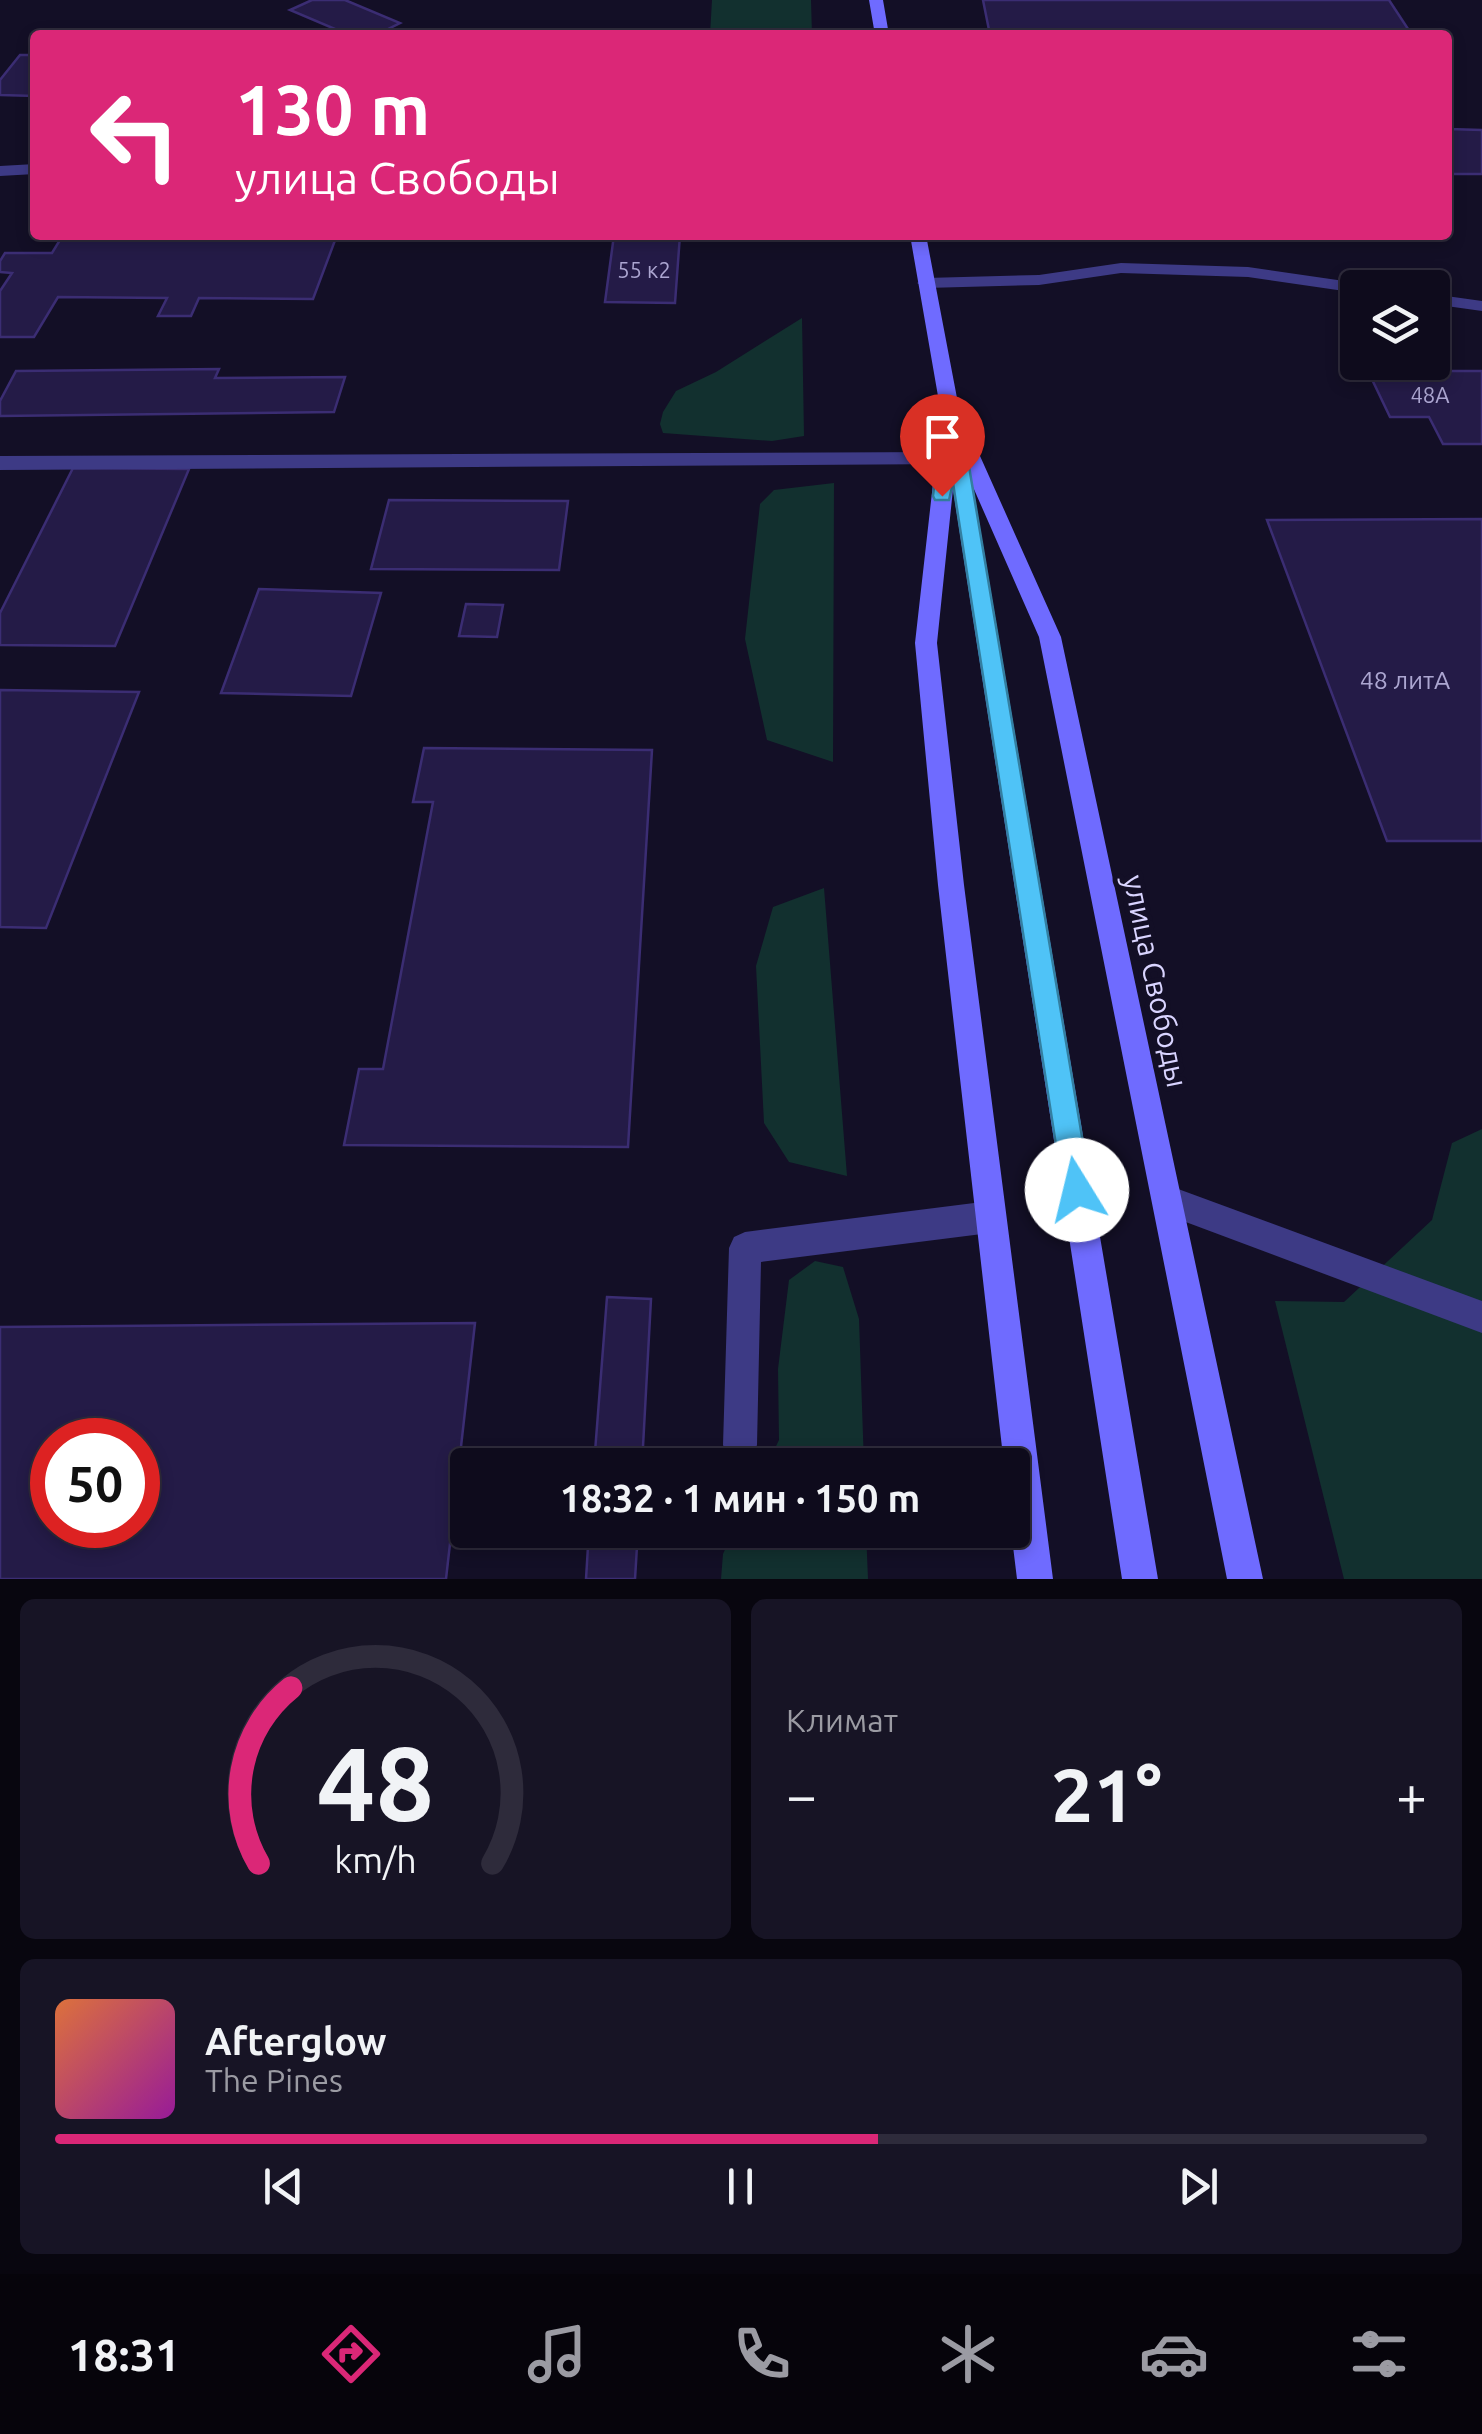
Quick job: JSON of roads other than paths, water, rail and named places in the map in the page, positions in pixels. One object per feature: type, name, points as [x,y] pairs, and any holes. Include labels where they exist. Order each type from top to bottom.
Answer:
[{"type":"main road","points":[[876,0],[881,30]]},
{"type":"main road","name":"улица Свободы","points":[[919,240],[951,413],[1140,1579]]},
{"type":"main road","name":"улица Свободы","points":[[951,413],[926,643],[1034,1579]]},
{"type":"main road","name":"улица Свободы","points":[[951,413],[1050,636],[1245,1579]]},
{"type":"lane","points":[[0,170],[30,169]]},
{"type":"lane","points":[[926,283],[1023,281],[1121,268],[1248,272],[1340,285]]},
{"type":"lane","points":[[1450,302],[1482,306]]},
{"type":"lane","points":[[0,463],[946,459]]},
{"type":"lane","points":[[1170,1202],[1482,1318]]},
{"type":"lane","points":[[740,1445],[745,1248],[990,1217]]}]
